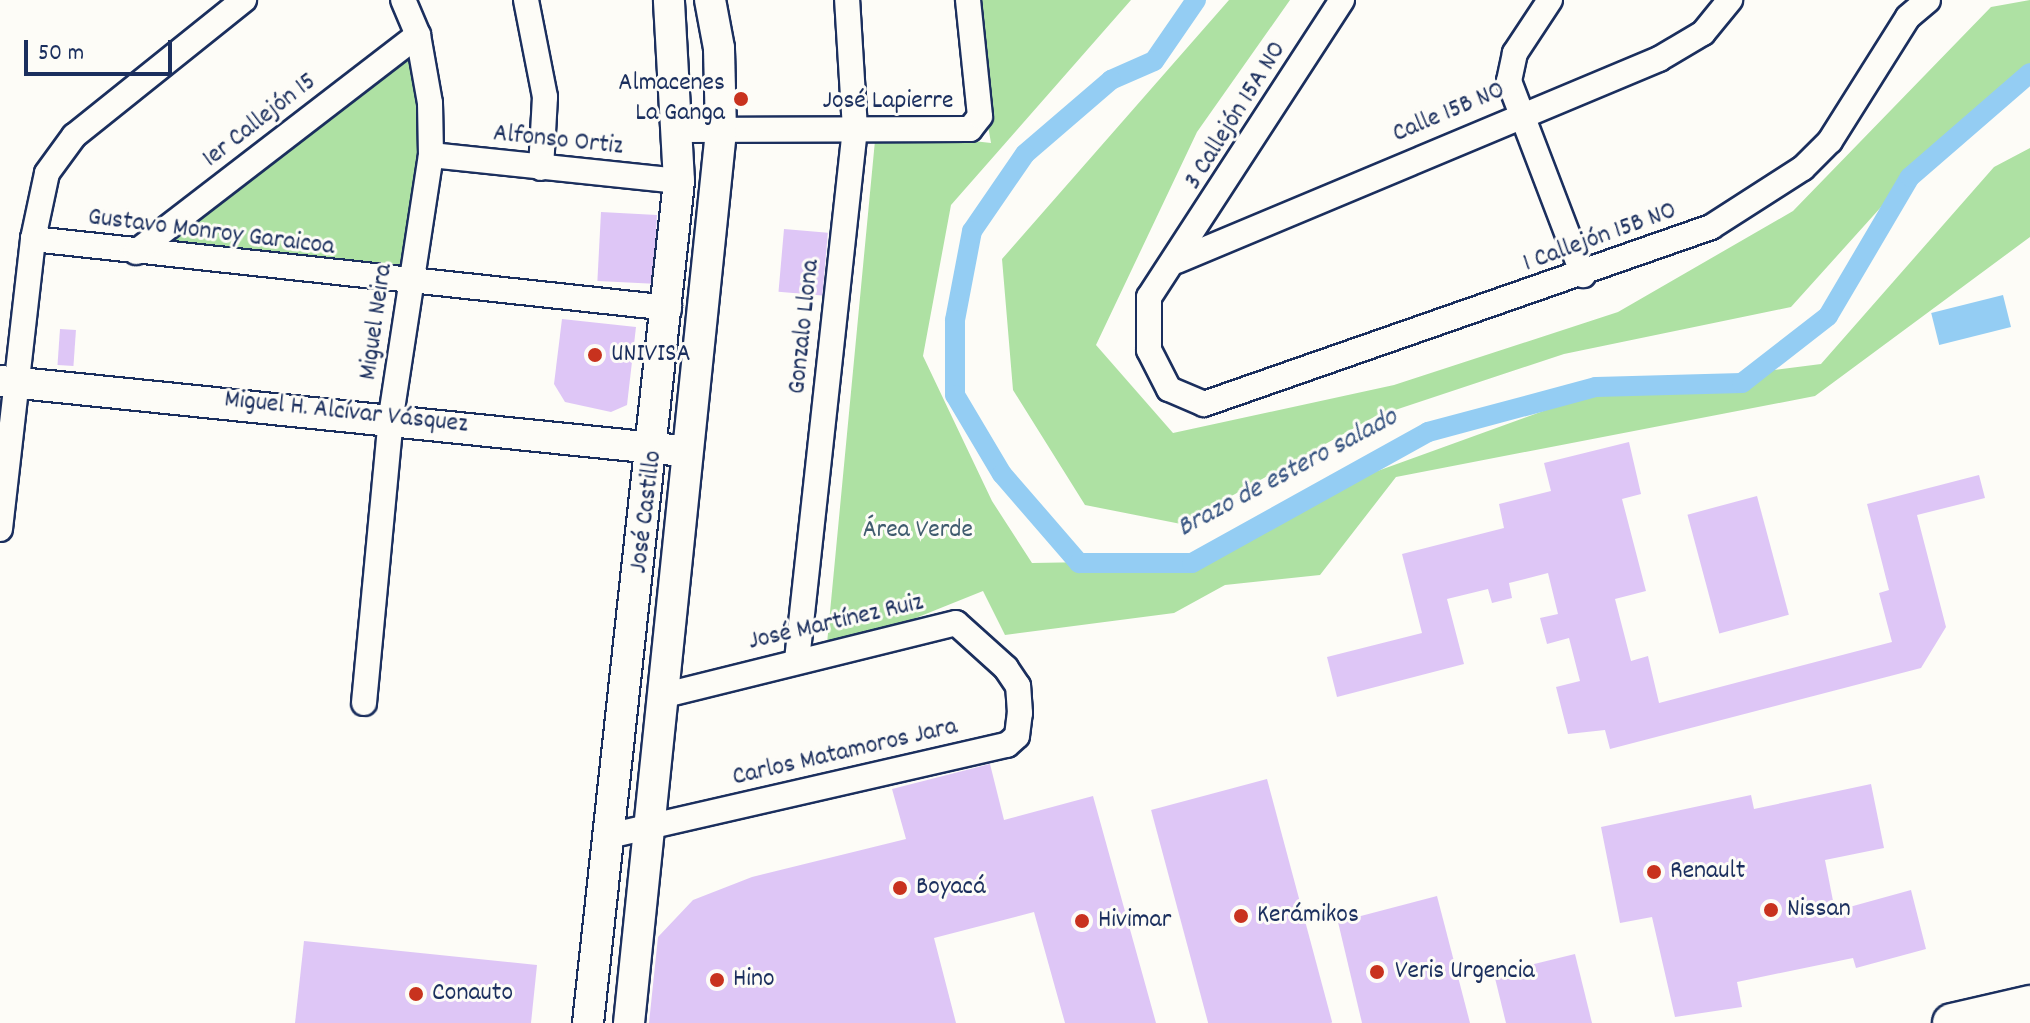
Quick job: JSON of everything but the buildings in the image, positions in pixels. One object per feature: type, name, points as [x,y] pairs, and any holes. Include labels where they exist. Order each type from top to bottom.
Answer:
[{"type":"main road","points":[[1952,1023],[2030,1005]]},
{"type":"street","points":[[0,529],[8,381],[47,173],[67,143],[244,0]]},
{"type":"street","name":"Miguel Neira","points":[[364,703],[391,416],[431,155],[430,103],[418,35],[403,0]]},
{"type":"street","points":[[526,0],[545,97],[541,168]]},
{"type":"street","name":"José Castillo","points":[[588,1023],[613,835],[669,308],[681,130],[669,0]]},
{"type":"street","name":"José Castillo","points":[[629,1023],[653,826],[721,131],[719,48],[710,0]]},
{"type":"street","name":"Gonzalo Llona","points":[[797,660],[855,129],[847,0]]},
{"type":"street","name":"José Lapierre","points":[[681,130],[960,132],[975,125],[980,116],[968,0]]},
{"type":"street","name":"3 Callejón 15A NO","points":[[1204,404],[1169,389],[1149,350],[1149,297],[1177,261],[1342,0]]},
{"type":"street","points":[[1550,0],[1515,53],[1509,81],[1583,275]]},
{"type":"street","name":"Calle 15B NO","points":[[1177,261],[1519,113],[1659,59],[1703,33],[1730,0]]},
{"type":"street","name":"1 Callejón 15B NO","points":[[1204,404],[1583,275],[1711,227],[1803,168],[1830,141],[1908,17],[1928,0]]},
{"type":"street","name":"1er Callejón 15","points":[[136,252],[418,35]]},
{"type":"street","name":"Alfonso Ortiz","points":[[431,155],[679,181]]},
{"type":"street","name":"Gustavo Monroy Garaicoa","points":[[33,239],[410,284],[669,308]]},
{"type":"street","name":"Miguel H. Alcívar Vásquez","points":[[8,381],[391,416],[691,452]]},
{"type":"street","name":"José Martínez Ruiz","points":[[664,695],[956,623],[1006,668]]},
{"type":"street","name":"Carlos Matamoros Jara","points":[[613,835],[1013,742],[1018,686],[1006,668]]},
{"type":"green space","name":"Área Verde","points":[[966,0],[1131,0],[951,205],[923,356],[992,501],[1032,563],[1206,560],[1325,490],[1593,393],[1821,364],[1994,167],[2030,148],[2030,237],[1815,396],[1396,477],[1320,575],[1225,585],[1174,613],[1005,635],[983,591],[826,654],[876,130],[991,143]]},
{"type":"green space","points":[[1229,0],[1290,0],[1197,132],[1096,345],[1173,433],[1394,385],[1618,312],[1793,211],[1991,7],[2030,0],[2030,71],[1909,176],[1791,307],[1564,354],[1374,417],[1181,524],[1085,505],[1013,390],[1002,259]]},
{"type":"green space","points":[[411,57],[420,114],[420,167],[405,282],[149,252]]},
{"type":"water","points":[[2003,295],[2011,327],[1939,345],[1931,313]]},
{"type":"waterway","name":"Brazo de estero salado","points":[[1196,0],[1154,61],[1111,80],[1025,154],[972,231],[955,320],[955,395],[1002,474],[1079,563],[1192,563],[1428,432],[1596,387],[1742,383],[1828,316],[1910,177],[2030,73]]},
{"type":"place","name":"Almacenes La Ganga","points":[[741,99]]},
{"type":"place","name":"UNIVISA","points":[[595,355]]},
{"type":"place","name":"Renault","points":[[1654,872]]},
{"type":"place","name":"Boyacá","points":[[900,888]]},
{"type":"place","name":"Nissan","points":[[1771,910]]},
{"type":"place","name":"Kerámikos","points":[[1241,916]]},
{"type":"place","name":"Hivimar","points":[[1082,921]]},
{"type":"place","name":"Veris Urgencia","points":[[1377,972]]},
{"type":"place","name":"Hino","points":[[717,980]]},
{"type":"place","name":"Conauto","points":[[416,994]]}]
